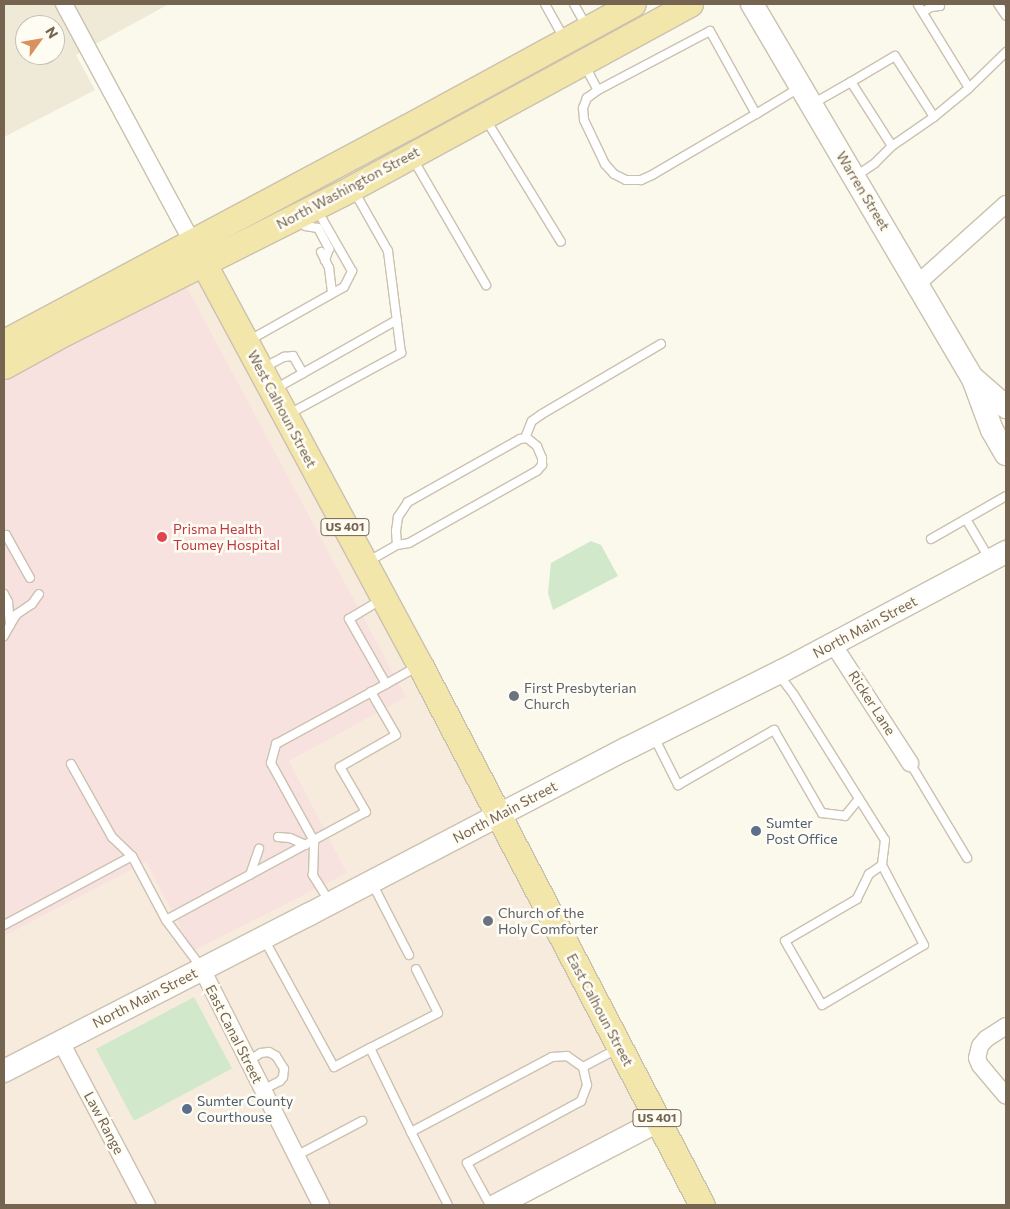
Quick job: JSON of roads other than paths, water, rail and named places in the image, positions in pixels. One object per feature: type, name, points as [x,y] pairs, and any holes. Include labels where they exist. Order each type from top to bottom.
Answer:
[{"type":"main road","name":"North Washington Street","points":[[4,366],[198,252],[565,41],[633,4]]},
{"type":"main road","name":"North Washington Street","points":[[4,342],[198,252],[307,219],[352,188],[690,4]]},
{"type":"main road","name":"Warren Street","points":[[752,4],[974,379],[992,430],[1006,454]]},
{"type":"main road","name":"West Calhoun Street","points":[[198,252],[499,814]]},
{"type":"main road","name":"Warren Street","points":[[974,379],[1006,407]]},
{"type":"main road","name":"North Main Street","points":[[4,1071],[499,814],[834,644],[998,556]]},
{"type":"main road","name":"East Calhoun Street","points":[[499,814],[702,1205]]},
{"type":"main road","points":[[497,1205],[519,1200],[658,1121]]},
{"type":"street","name":"West Calhoun Street","points":[[64,4],[198,252]]},
{"type":"street","points":[[917,284],[1006,204]]},
{"type":"street","name":"Ricker Lane","points":[[834,644],[910,763]]},
{"type":"street","name":"East Canal Street","points":[[202,969],[320,1205]]},
{"type":"street","points":[[1006,1026],[986,1039],[980,1046],[977,1058],[980,1065],[1006,1096]]},
{"type":"street","name":"Law Range","points":[[61,1042],[148,1205]]},
{"type":"lane","points":[[545,4],[565,41]]},
{"type":"lane","points":[[574,4],[588,28]]},
{"type":"lane","points":[[998,4],[1006,16]]},
{"type":"lane","points":[[918,5],[969,88]]},
{"type":"lane","points":[[923,12],[935,6]]},
{"type":"lane","points":[[756,114],[710,30],[598,90],[587,98],[582,108],[584,120],[605,164],[614,174],[626,180],[641,180],[652,175],[756,114],[851,82],[895,56],[934,116]]},
{"type":"lane","points":[[854,177],[875,164],[892,146],[969,88],[1006,52]]},
{"type":"lane","points":[[583,62],[598,90]]},
{"type":"lane","points":[[851,82],[892,146]]},
{"type":"lane","points":[[484,116],[561,242]]},
{"type":"lane","points":[[411,155],[486,285]]},
{"type":"lane","points":[[285,416],[401,353],[388,250],[352,188]]},
{"type":"lane","points":[[307,219],[318,228],[329,248],[323,256],[329,268],[332,292]]},
{"type":"lane","points":[[246,342],[332,292],[344,287],[352,271],[307,219]]},
{"type":"lane","points":[[266,380],[303,373],[398,320]]},
{"type":"lane","points":[[397,545],[398,517],[408,502],[525,438],[532,421],[542,414],[661,344]]},
{"type":"lane","points":[[266,380],[284,357],[293,356],[303,373]]},
{"type":"lane","points":[[365,563],[397,545],[408,543],[537,471],[542,465],[542,458],[532,441],[525,438]]},
{"type":"lane","points":[[931,539],[1006,496]]},
{"type":"lane","points":[[966,519],[998,556]]},
{"type":"lane","points":[[4,535],[6,535],[30,578]]},
{"type":"lane","points":[[4,594],[8,602],[10,625]]},
{"type":"lane","points":[[4,636],[17,614],[32,604],[39,594]]},
{"type":"lane","points":[[384,598],[349,619],[386,684]]},
{"type":"lane","points":[[330,903],[313,875],[314,840],[271,763],[276,744],[420,665]]},
{"type":"lane","points":[[778,673],[794,695],[885,840],[882,866],[924,945],[822,1005],[785,941],[856,899],[869,874],[882,866]]},
{"type":"lane","points":[[166,920],[366,812],[340,766],[396,735],[371,692]]},
{"type":"lane","points":[[653,736],[678,785],[774,730],[822,812],[846,816],[859,799]]},
{"type":"lane","points":[[910,763],[967,858]]},
{"type":"lane","points":[[71,764],[112,837],[132,856],[166,920],[202,969]]},
{"type":"lane","points":[[278,837],[290,838],[306,845]]},
{"type":"lane","points":[[250,875],[259,849]]},
{"type":"lane","points":[[4,925],[132,856]]},
{"type":"lane","points":[[371,882],[409,954]]},
{"type":"lane","points":[[263,938],[334,1067],[438,1012],[416,969]]},
{"type":"lane","points":[[583,1067],[620,1047]]},
{"type":"lane","points":[[370,1048],[448,1205]]},
{"type":"lane","points":[[248,1061],[262,1053],[269,1052],[276,1056],[284,1069],[283,1077],[280,1081],[262,1090]]},
{"type":"lane","points":[[411,1132],[552,1057],[567,1056],[583,1067],[588,1085],[581,1101],[467,1163],[490,1205]]},
{"type":"lane","points":[[296,1156],[362,1121]]},
{"type":"place","name":"Prisma Health Toumey Hospital","points":[[162,537]]},
{"type":"place","name":"First Presbyterian Church","points":[[514,696]]},
{"type":"place","name":"Sumter Post Office","points":[[756,831]]},
{"type":"place","name":"Church of the Holy Comforter","points":[[488,921]]},
{"type":"place","name":"Sumter County Courthouse","points":[[187,1109]]}]
